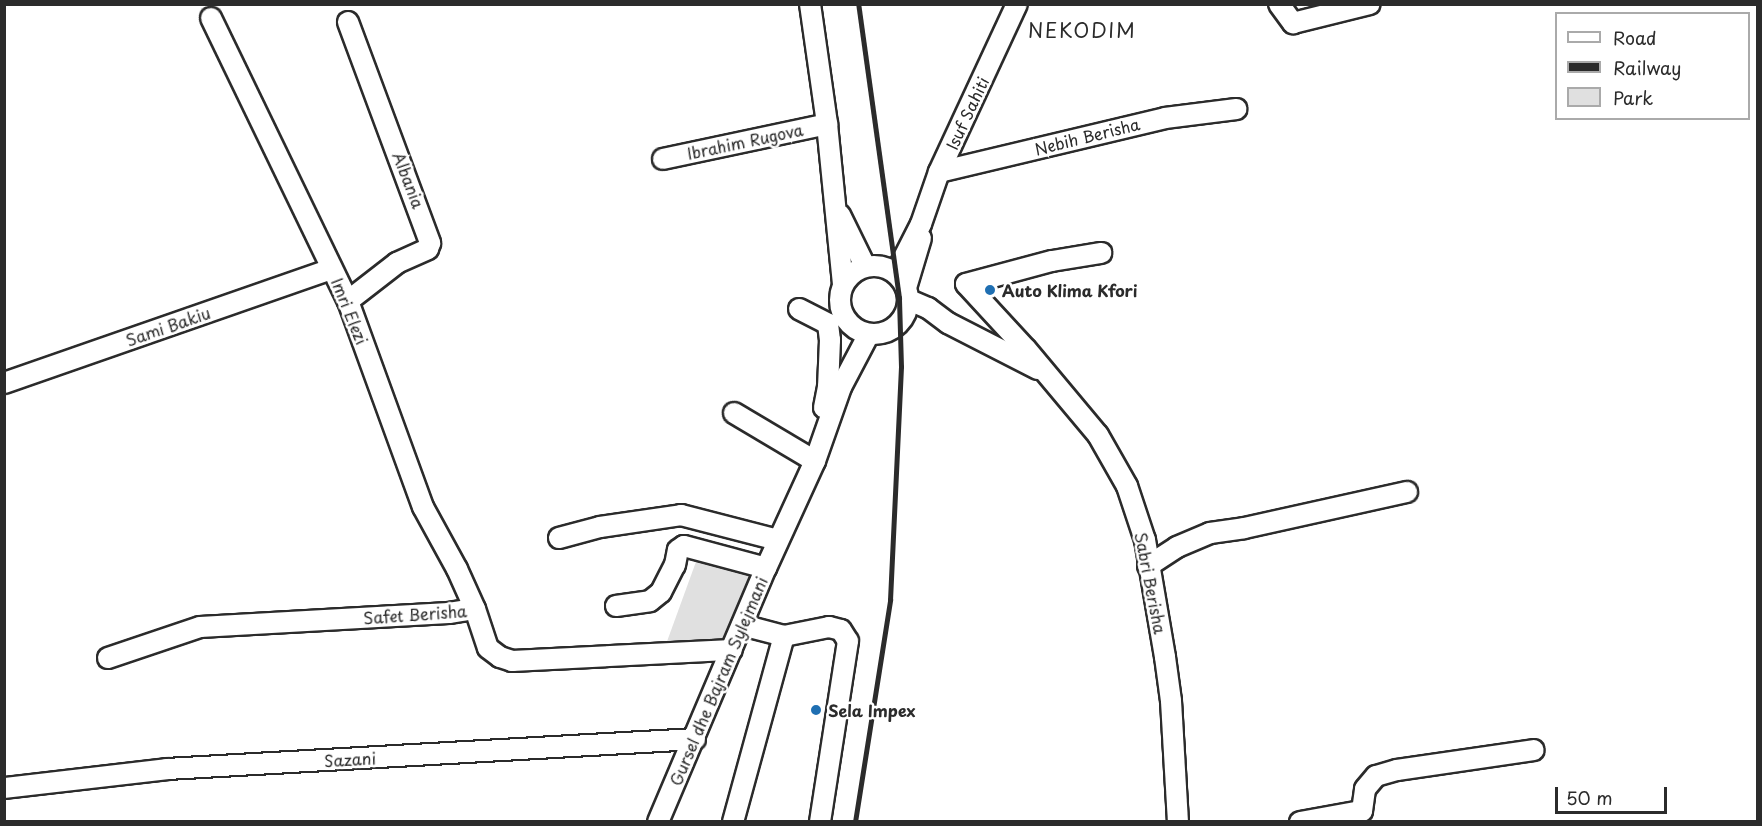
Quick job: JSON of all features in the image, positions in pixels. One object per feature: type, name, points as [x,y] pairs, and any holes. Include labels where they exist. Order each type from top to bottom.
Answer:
[{"type":"street","name":"Ibrahim Rugova","points":[[810,4],[828,124],[843,283]]},
{"type":"street","name":"Isuf Sahiti","points":[[904,294],[921,224],[939,172],[1017,4]]},
{"type":"street","points":[[1279,4],[1293,23],[1370,4]]},
{"type":"street","name":"Imri Elezi","points":[[211,18],[348,302],[423,507],[457,569],[475,609]]},
{"type":"street","name":"Albania","points":[[348,22],[428,230],[430,243],[428,249],[397,263],[348,302]]},
{"type":"street","name":"Nebih Berisha","points":[[939,172],[1154,120],[1236,109]]},
{"type":"street","name":"Ibrahim Rugova","points":[[663,159],[828,124]]},
{"type":"street","name":"Ibrahim Rugova","points":[[837,210],[865,266]]},
{"type":"street","name":"Sabri Berisha","points":[[1101,252],[1052,261],[966,284],[1098,435],[1127,486],[1145,540],[1148,566],[1155,592],[1171,701],[1178,822]]},
{"type":"street","points":[[734,413],[812,459],[828,387],[830,340],[837,322],[843,283],[856,270],[865,266],[886,267],[904,294],[890,331],[869,334],[852,326],[837,322],[799,309]]},
{"type":"street","name":"Sami Bakiu","points":[[4,383],[332,269]]},
{"type":"street","name":"Sabri Berisha","points":[[904,294],[948,323],[1046,373]]},
{"type":"street","name":"Gursel dhe Bajram Sylejmani","points":[[837,322],[841,387]]},
{"type":"street","name":"Gursel dhe Bajram Sylejmani","points":[[658,822],[696,739],[841,387],[869,334]]},
{"type":"street","points":[[1148,566],[1178,547],[1210,533],[1244,528],[1407,492]]},
{"type":"street","points":[[559,538],[600,527],[681,515],[778,540]]},
{"type":"street","points":[[616,606],[650,602],[660,592],[675,565],[678,550],[684,546],[765,568]]},
{"type":"street","name":"Safet Berisha","points":[[108,658],[200,627],[449,613],[475,609],[488,648],[512,662],[732,650]]},
{"type":"street","points":[[742,626],[784,636],[829,627],[841,630],[848,641],[820,822]]},
{"type":"street","points":[[733,822],[780,658],[784,636]]},
{"type":"street","name":"Sazani","points":[[4,788],[167,769],[696,739]]},
{"type":"street","points":[[1300,822],[1362,811],[1365,789],[1376,776],[1397,770],[1534,750]]},
{"type":"green space","points":[[697,559],[754,573],[731,641],[665,647]]},
{"type":"railway","points":[[855,822],[890,600],[901,367],[899,298],[858,4]]},
{"type":"place","name":"Auto Klima Kfori","points":[[990,290]]},
{"type":"place","name":"Sela Impex","points":[[816,710]]},
{"type":"district","name":"NEKODIM","points":[[1082,30]]}]
